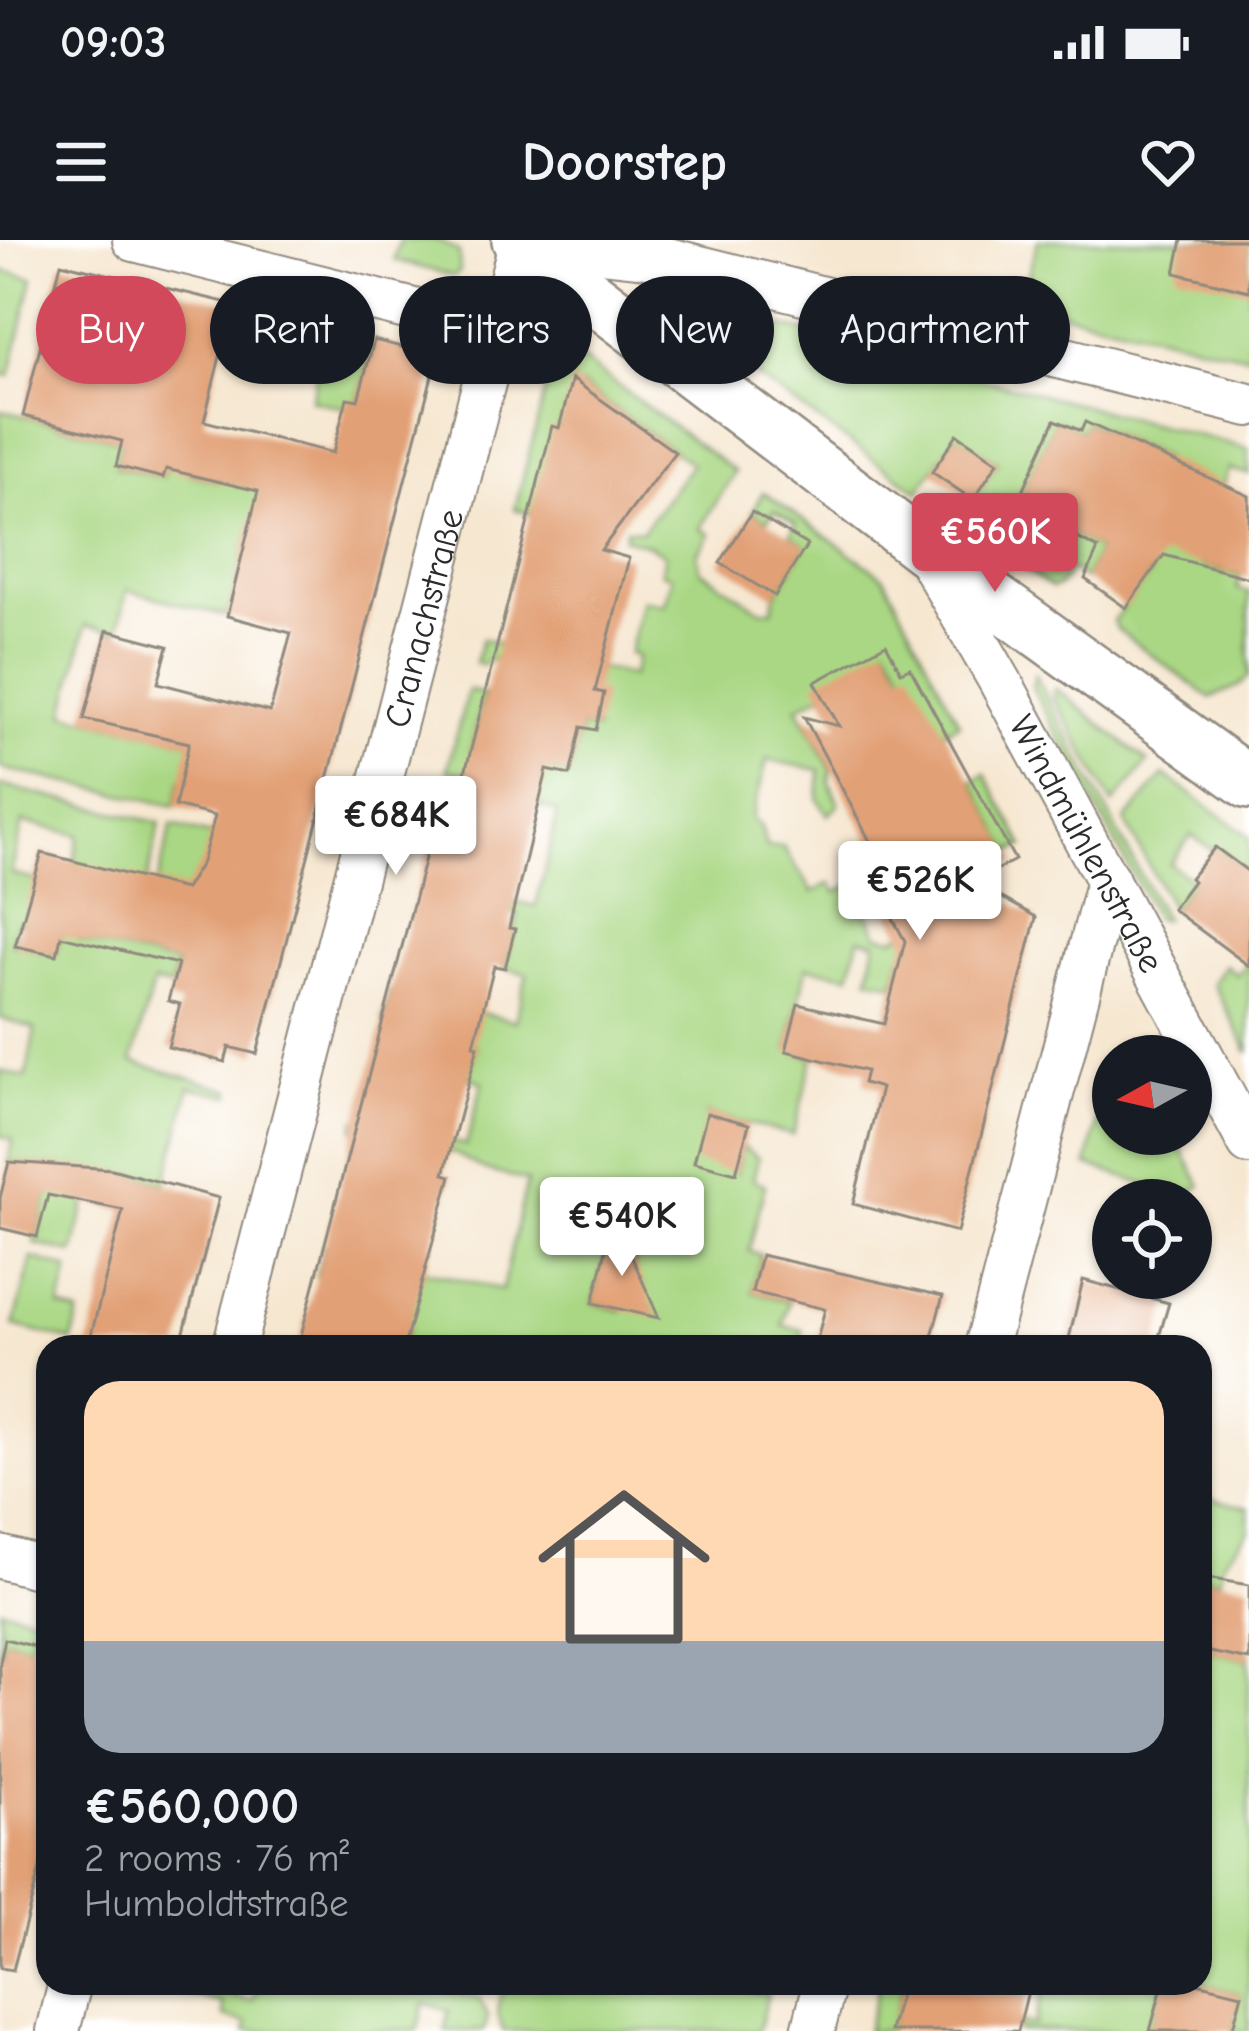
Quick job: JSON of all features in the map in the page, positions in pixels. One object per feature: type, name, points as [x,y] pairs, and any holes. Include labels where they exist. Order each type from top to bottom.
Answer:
[{"type":"street","points":[[134,240],[399,306]]},
{"type":"street","points":[[520,240],[664,258],[1249,405]]},
{"type":"street","points":[[520,240],[923,548],[1249,783]]},
{"type":"street","name":"Cranachstraße","points":[[511,276],[520,240]]},
{"type":"street","name":"Cranachstraße","points":[[237,1335],[484,384]]},
{"type":"street","name":"Windmühlenstraße","points":[[923,548],[1249,1143]]},
{"type":"street","points":[[989,1335],[1108,880]]},
{"type":"street","points":[[0,1557],[36,1567]]},
{"type":"street","points":[[58,2031],[67,1995]]},
{"type":"street","points":[[813,2031],[822,1995]]},
{"type":"green space","points":[[400,240],[437,240],[459,252],[460,272],[453,276],[394,260]]},
{"type":"green space","points":[[1038,240],[1249,240],[1249,356],[1070,315],[1070,276],[1028,276]]},
{"type":"green space","points":[[0,270],[33,278],[10,376],[0,373]]},
{"type":"green space","points":[[777,328],[798,330],[798,384],[1002,384],[1249,449],[1249,474],[1228,469],[1202,565],[1240,576],[1237,589],[1249,592],[1249,676],[1239,686],[1210,698],[1117,629],[1113,621],[1152,572],[1165,458],[1086,422],[1081,431],[1055,421],[1022,493],[1046,507],[1042,519],[1098,549],[1085,579],[1070,569],[1059,586],[1052,588],[963,525],[961,516],[998,462],[957,435],[918,491],[767,384],[774,384]]},
{"type":"green space","points":[[592,367],[735,472],[700,528],[710,534],[697,555],[700,570],[761,610],[772,610],[775,596],[806,545],[790,535],[796,524],[774,510],[767,521],[752,512],[763,492],[884,577],[959,723],[943,732],[886,645],[798,707],[831,770],[829,780],[839,805],[828,815],[818,799],[820,770],[767,760],[752,817],[761,827],[766,847],[783,847],[813,892],[831,883],[836,892],[853,884],[878,935],[894,938],[923,923],[901,958],[894,984],[869,978],[876,942],[859,938],[850,975],[807,967],[787,1050],[813,1058],[793,1135],[707,1114],[736,1173],[743,1147],[758,1158],[753,1179],[765,1185],[749,1251],[761,1255],[752,1292],[789,1301],[783,1326],[803,1330],[802,1335],[407,1335],[415,1301],[316,1276],[324,1245],[502,1290],[527,1181],[485,1170],[456,1154],[354,1129],[356,1120],[466,1145],[483,1082],[469,1078],[477,1046],[382,1021],[390,991],[515,1021],[527,974],[505,968],[518,914],[510,911],[512,902],[536,906],[558,812],[540,806],[530,793],[447,770],[468,690],[484,694],[471,750],[569,775],[581,727],[596,730],[589,682],[492,659],[475,663],[482,639],[632,676],[637,656],[629,654],[642,600],[665,605],[672,576],[661,573],[665,555],[624,538],[626,529],[642,531],[692,464],[581,385],[559,428],[531,514],[515,509],[547,384],[592,384]],"holes":[[[607,1248],[636,1257],[621,1311],[593,1303]]]},
{"type":"green space","points":[[315,384],[362,384],[358,400],[345,408],[311,400]]},
{"type":"green space","points":[[0,410],[122,441],[116,467],[163,478],[170,453],[191,475],[217,481],[221,466],[264,477],[227,616],[127,590],[118,632],[86,625],[65,714],[252,756],[181,780],[175,806],[0,768]]},
{"type":"green space","points":[[1035,675],[1164,919],[1156,919],[1032,687]]},
{"type":"green space","points":[[1056,689],[1148,762],[1113,804],[1052,694]]},
{"type":"green space","points":[[985,774],[1024,846],[1010,852],[972,781]]},
{"type":"green space","points":[[1164,775],[1249,836],[1249,872],[1191,835],[1170,864],[1193,881],[1172,909],[1125,821]]},
{"type":"green space","points":[[0,785],[160,823],[139,917],[74,863],[79,835],[23,822],[11,874],[35,880],[44,928],[17,922],[12,944],[56,955],[62,932],[177,964],[171,987],[153,983],[132,1062],[231,1090],[230,1096],[190,1087],[166,1183],[117,1171],[87,1199],[73,1253],[35,1244],[48,1195],[89,1169],[9,1162],[13,1140],[0,1136],[0,1071],[26,1078],[35,1029],[0,1018]]},
{"type":"green space","points":[[172,825],[226,839],[194,891],[144,935]]},
{"type":"green space","points":[[1246,964],[1249,1053],[1213,983],[1225,965],[1237,975]]},
{"type":"green space","points":[[1092,1145],[1092,1155],[1185,1155],[1197,1179],[1129,1179],[1087,1165]]},
{"type":"green space","points":[[32,1258],[69,1269],[60,1307],[79,1314],[74,1335],[49,1335],[14,1326]]},
{"type":"green space","points":[[1212,1499],[1249,1508],[1249,1531],[1224,1560],[1219,1580],[1212,1578]]},
{"type":"green space","points":[[0,1608],[36,1617],[30,1645],[6,1639],[0,1656]]},
{"type":"green space","points":[[1212,1652],[1246,1659],[1249,1654],[1249,2031],[1232,2031],[1241,1994],[1212,1987]]},
{"type":"green space","points":[[190,1995],[229,1995],[252,2001],[255,1995],[467,1995],[479,1998],[488,2016],[484,2031],[445,2031],[449,2010],[424,2003],[417,2031],[246,2031],[248,2023],[224,2017],[223,2004]]},
{"type":"green space","points":[[500,1995],[768,1995],[758,2031],[503,2031],[497,2011]]},
{"type":"green space","points":[[876,1995],[900,1995],[890,2031],[867,2031]]},
{"type":"green space","points":[[1042,1995],[1160,1995],[1150,2031],[1018,2031],[1020,2022],[1034,2025]]},
{"type":"building","points":[[1182,240],[1249,240],[1249,291],[1175,273]]},
{"type":"building","points":[[61,263],[116,276],[58,276]]},
{"type":"building","points":[[186,293],[210,299],[213,384],[204,421],[333,453],[347,398],[358,400],[362,384],[375,384],[375,340],[399,346],[399,384],[430,384],[257,1054],[229,1047],[225,1062],[168,1047],[180,1004],[168,1001],[178,964],[61,936],[57,955],[15,946],[42,853],[185,889],[202,862],[215,816],[175,806],[189,743],[84,719],[107,630],[168,646],[158,683],[270,712],[291,633],[227,616],[258,491],[166,469],[163,478],[116,466],[122,441],[23,416],[36,364],[36,384],[186,384]]},
{"type":"building","points":[[571,384],[579,384],[675,452],[601,550],[629,558],[595,691],[604,693],[596,730],[581,727],[570,775],[547,770],[509,928],[515,929],[505,968],[494,966],[444,1174],[451,1176],[407,1335],[301,1335],[444,785],[461,789],[552,426],[559,428]]},
{"type":"building","points":[[1055,420],[1081,431],[1085,422],[1249,496],[1249,578],[1164,555],[1126,608],[1085,579],[1098,549],[1042,519],[1046,507],[1022,493]]},
{"type":"building","points":[[957,434],[998,462],[973,500],[932,472]]},
{"type":"building","points":[[752,512],[807,545],[775,596],[720,563]]},
{"type":"building","points":[[886,644],[901,672],[910,668],[1015,860],[974,882],[1036,917],[957,1232],[853,1204],[881,1088],[863,1083],[866,1071],[786,1051],[798,1004],[884,1024],[905,941],[856,851],[871,843],[804,717],[839,726],[815,682]]},
{"type":"building","points":[[1215,847],[1249,872],[1249,966],[1172,909]]},
{"type":"building","points":[[707,1113],[749,1124],[736,1173],[694,1162]]},
{"type":"building","points":[[9,1162],[112,1169],[219,1198],[183,1335],[91,1335],[123,1210],[48,1195],[37,1237],[0,1228],[0,1198]]},
{"type":"building","points":[[614,1217],[659,1318],[593,1303]]},
{"type":"building","points":[[761,1255],[943,1296],[932,1335],[818,1335],[825,1309],[752,1292]]},
{"type":"building","points":[[1083,1280],[1092,1282],[1092,1299],[1169,1303],[1160,1335],[1070,1335]]},
{"type":"building","points":[[1212,1579],[1249,1585],[1249,1660],[1212,1652]]},
{"type":"building","points":[[5,1639],[36,1647],[36,1883],[13,1970],[0,1968],[0,1662]]},
{"type":"building","points":[[1212,1987],[1242,1994],[1232,2031],[1150,2031],[1160,1995],[1212,1995]]},
{"type":"building","points":[[900,1995],[1027,1995],[1018,2031],[890,2031]]}]
